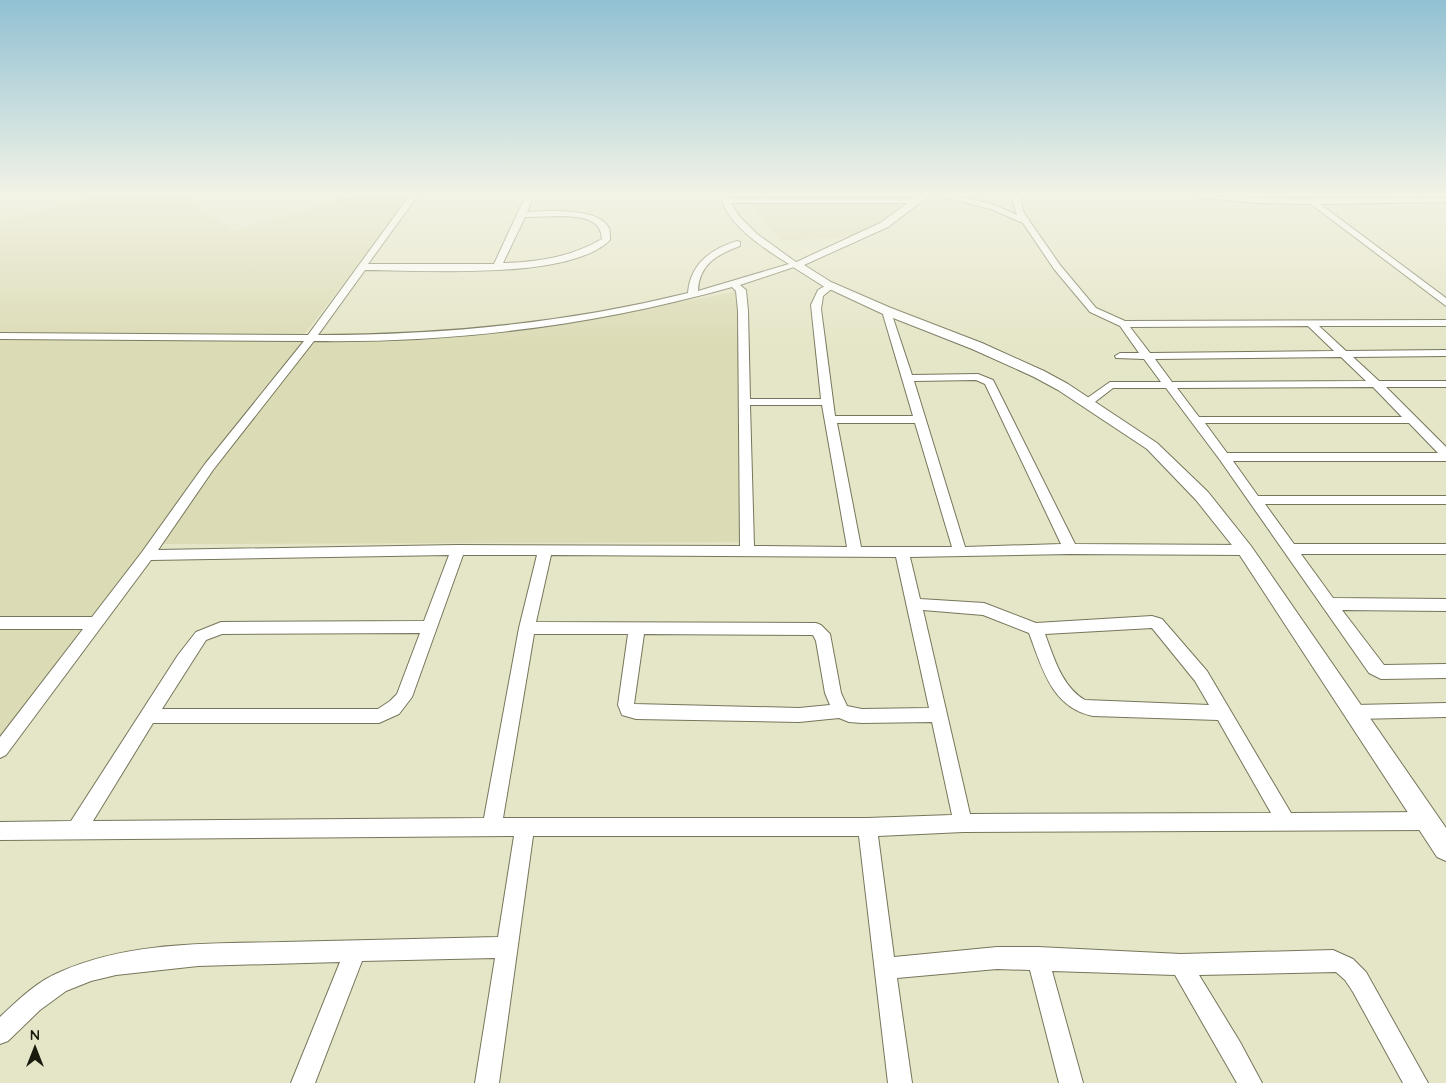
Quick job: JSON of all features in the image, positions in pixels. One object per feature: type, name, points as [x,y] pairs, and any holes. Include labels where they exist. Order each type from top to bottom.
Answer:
[{"type":"main road","points":[[796,265],[842,246]]},
{"type":"main road","points":[[825,254],[819,260],[816,268],[818,276],[828,285]]},
{"type":"main road","points":[[796,265],[828,285],[1009,360],[1063,387],[1152,446],[1202,496],[1245,550],[1446,849]]},
{"type":"street","points":[[0,750],[146,555],[209,467],[311,338],[377,246]]},
{"type":"street","points":[[497,266],[507,246]]},
{"type":"street","points":[[361,267],[525,264],[573,256],[598,246]]},
{"type":"street","points":[[693,296],[693,287],[699,267],[714,253],[733,246]]},
{"type":"street","points":[[767,246],[796,265]]},
{"type":"street","points":[[1043,246],[1057,267],[1093,310],[1123,324],[1446,323]]},
{"type":"street","points":[[1370,246],[1446,303]]},
{"type":"street","points":[[0,336],[374,338],[487,330],[589,317],[693,296],[735,285],[796,265]]},
{"type":"street","points":[[735,285],[741,290],[747,552]]},
{"type":"street","points":[[828,285],[821,291],[816,301],[827,402],[854,551]]},
{"type":"street","points":[[887,311],[960,552]]},
{"type":"street","points":[[1123,324],[1292,549],[1378,670],[1381,672],[1446,671]]},
{"type":"street","points":[[1311,324],[1376,384],[1446,456]]},
{"type":"street","points":[[1120,356],[1446,353]]},
{"type":"street","points":[[907,378],[978,377],[989,382],[1070,550]]},
{"type":"street","points":[[1087,403],[1110,385],[1446,384]]},
{"type":"street","points":[[745,402],[827,402]]},
{"type":"street","points":[[830,420],[920,419]]},
{"type":"street","points":[[1196,420],[1411,420]]},
{"type":"street","points":[[1224,457],[1446,456]]},
{"type":"street","points":[[1254,500],[1446,500]]},
{"type":"street","points":[[1292,549],[1446,549]]},
{"type":"street","points":[[146,555],[458,550],[545,552],[1245,550]]},
{"type":"street","points":[[148,716],[379,716],[399,705],[404,697],[458,550]]},
{"type":"street","points":[[492,827],[528,628],[545,552]]},
{"type":"street","points":[[902,552],[963,823]]},
{"type":"street","points":[[913,604],[954,605],[984,609],[1035,629],[1157,623],[1194,665],[1286,821]]},
{"type":"street","points":[[1331,604],[1446,605]]},
{"type":"street","points":[[0,623],[95,623]]},
{"type":"street","points":[[76,831],[193,645],[201,636],[221,628],[429,627]]},
{"type":"street","points":[[528,628],[816,629],[822,634],[833,693],[837,706],[841,711],[849,715],[862,716],[938,715]]},
{"type":"street","points":[[637,628],[626,705],[628,710],[636,712],[799,715],[841,711]]},
{"type":"street","points":[[1035,629],[1048,662],[1062,688],[1071,700],[1079,706],[1093,709],[1224,713]]},
{"type":"street","points":[[1355,712],[1446,710]]},
{"type":"street","points":[[0,831],[492,827],[867,827],[963,823],[1427,821]]},
{"type":"street","points":[[867,827],[900,1083]]},
{"type":"street","points":[[487,1083],[525,828]]},
{"type":"street","points":[[0,1033],[38,998],[66,979],[101,967],[127,962],[214,955],[507,947]]},
{"type":"street","points":[[303,1083],[355,951]]},
{"type":"street","points":[[885,968],[997,958],[1038,958],[1181,965],[1333,961],[1351,969],[1416,1083]]},
{"type":"street","points":[[1038,958],[1071,1083]]},
{"type":"street","points":[[1181,965],[1250,1083]]},
{"type":"shaded area","points":[[0,246],[372,246],[304,335],[325,342],[513,331],[740,291],[747,542],[149,544],[0,739]]}]
